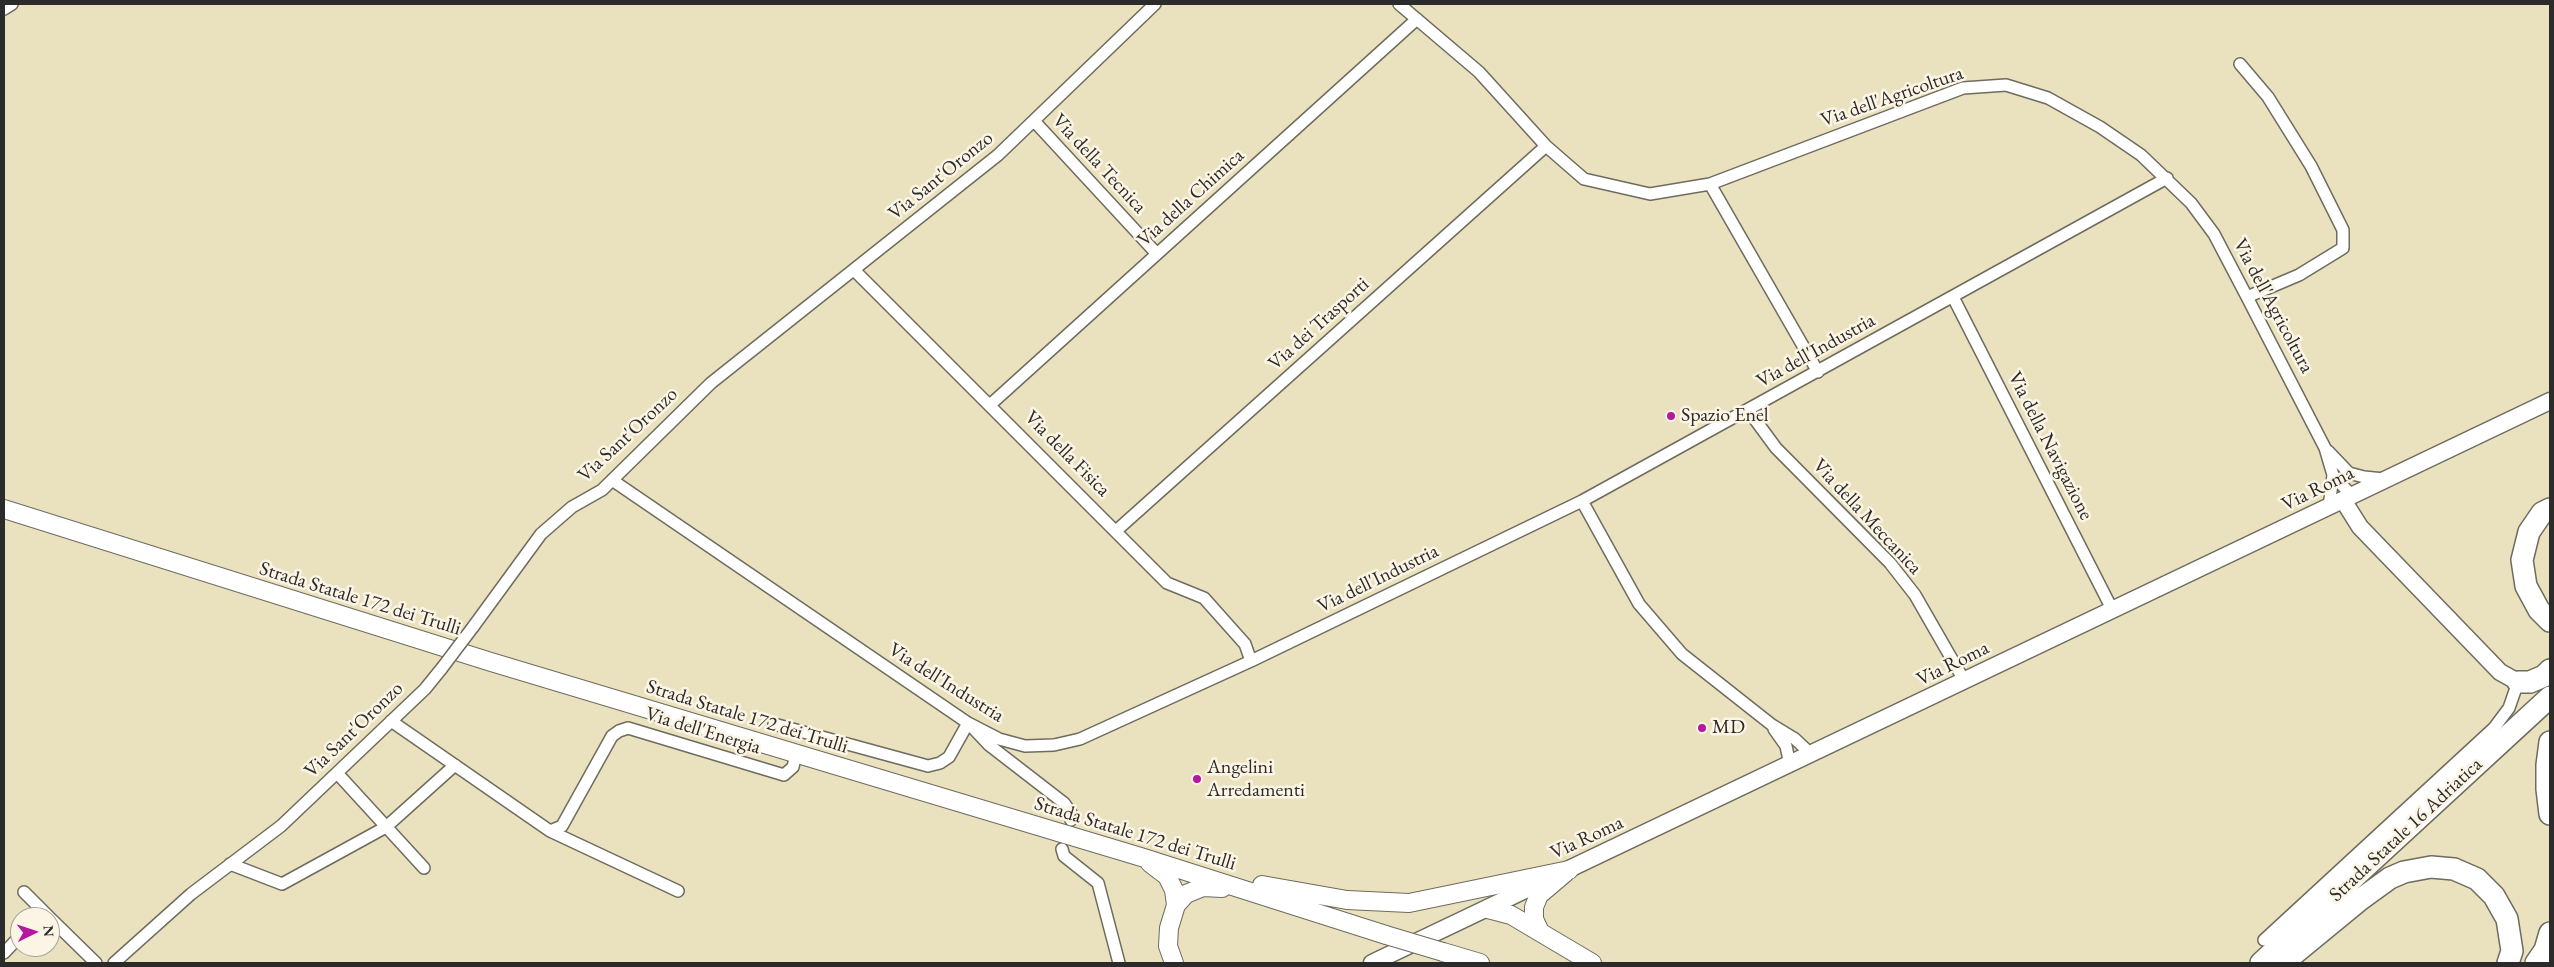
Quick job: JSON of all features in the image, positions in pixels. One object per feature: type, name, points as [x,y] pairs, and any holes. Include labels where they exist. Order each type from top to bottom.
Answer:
[{"type":"highway","points":[[2550,509],[2542,513],[2529,532],[2522,560],[2526,586],[2539,610],[2550,621]]},
{"type":"highway","points":[[2518,682],[2530,682],[2544,676],[2550,670]]},
{"type":"highway","name":"Strada Statale 16 Adriatica","points":[[2261,963],[2550,697]]},
{"type":"highway","name":"Strada Statale 16 Adriatica","points":[[2274,963],[2550,713]]},
{"type":"highway","points":[[2550,742],[2547,765],[2547,789],[2550,814]]},
{"type":"highway","points":[[2283,963],[2361,899],[2390,878],[2404,872],[2431,866],[2454,869],[2477,880],[2494,896],[2507,919],[2512,951],[2508,963]]},
{"type":"highway","points":[[2536,963],[2545,950],[2550,932]]},
{"type":"main road","name":"Strada Statale 172 dei Trulli","points":[[4,509],[481,660],[1185,870],[1386,935],[1480,963]]},
{"type":"main road","points":[[1141,857],[1166,876],[1174,890],[1176,905],[1168,946],[1174,963]]},
{"type":"main road","points":[[1185,870],[1347,900],[1409,903],[1569,870]]},
{"type":"main road","points":[[1540,932],[1534,919],[1534,907],[1539,895],[1569,870]]},
{"type":"main road","points":[[1176,905],[1186,894],[1204,886],[1249,891]]},
{"type":"main road","points":[[1488,909],[1511,916],[1592,963]]},
{"type":"street","points":[[4,9],[12,4]]},
{"type":"street","name":"Via Sant'Oronzo","points":[[114,963],[191,894],[280,826],[425,689],[541,534],[572,507],[602,490],[711,383],[998,156],[1155,4]]},
{"type":"street","name":"Via dell'Agricoltura","points":[[1399,4],[1479,72],[1546,146],[1584,179],[1650,194],[1710,184],[1962,88],[2006,85],[2048,98],[2100,127],[2141,156],[2167,178],[2191,203],[2214,234],[2325,448],[2341,501]]},
{"type":"street","name":"Via della Chimica","points":[[991,404],[1417,19]]},
{"type":"street","points":[[2240,64],[2268,97],[2311,166],[2343,230],[2343,248],[2299,275],[2247,297]]},
{"type":"street","name":"Via della Tecnica","points":[[1035,122],[1156,254]]},
{"type":"street","name":"Via dei Trasporti","points":[[1117,530],[1546,146]]},
{"type":"street","name":"Via dell'Industria","points":[[612,480],[968,722],[999,739],[1025,746],[1054,745],[1080,739],[1251,661],[1582,501],[1953,298],[2167,178]]},
{"type":"street","points":[[1710,184],[1818,372]]},
{"type":"street","name":"Via della Fisica","points":[[854,270],[991,404],[1117,530],[1167,583],[1204,598],[1244,644],[1251,661]]},
{"type":"street","name":"Via della Navigazione","points":[[1953,298],[2113,611]]},
{"type":"street","name":"Via Roma","points":[[1372,963],[1790,766],[2550,401]]},
{"type":"street","name":"Via della Meccanica","points":[[1748,410],[1776,448],[1890,563],[1915,595],[1965,682]]},
{"type":"street","name":"Via dell'Agricoltura","points":[[2325,448],[2349,473]]},
{"type":"street","points":[[2349,473],[2364,477],[2388,479]]},
{"type":"street","points":[[2264,940],[2494,728],[2509,708],[2518,682],[2500,672],[2360,527],[2341,501],[2353,482],[2349,473]]},
{"type":"street","name":"Via dell'Agricoltura","points":[[2333,475],[2341,501]]},
{"type":"street","points":[[1582,501],[1638,604],[1682,654],[1772,725],[1795,739],[1812,755]]},
{"type":"street","points":[[391,721],[550,831],[678,891]]},
{"type":"street","points":[[774,724],[928,766],[940,763],[949,756],[968,722],[989,745],[1064,803],[1071,813],[1071,820]]},
{"type":"street","points":[[1772,725],[1786,746],[1790,766]]},
{"type":"street","name":"Via dell'Energia","points":[[550,831],[562,826],[612,736],[628,728],[784,775],[793,767],[796,754]]},
{"type":"street","points":[[1014,765],[1025,746]]},
{"type":"street","points":[[230,864],[282,884],[386,827],[455,765]]},
{"type":"street","points":[[337,773],[424,868]]},
{"type":"street","points":[[1062,849],[1064,856],[1098,883],[1119,963]]},
{"type":"street","points":[[24,892],[38,907]]},
{"type":"street","points":[[60,929],[96,963]]},
{"type":"place","name":"Spazio Enel","points":[[1671,416]]},
{"type":"place","name":"MD","points":[[1702,728]]},
{"type":"place","name":"Angelini Arredamenti","points":[[1197,779]]}]
